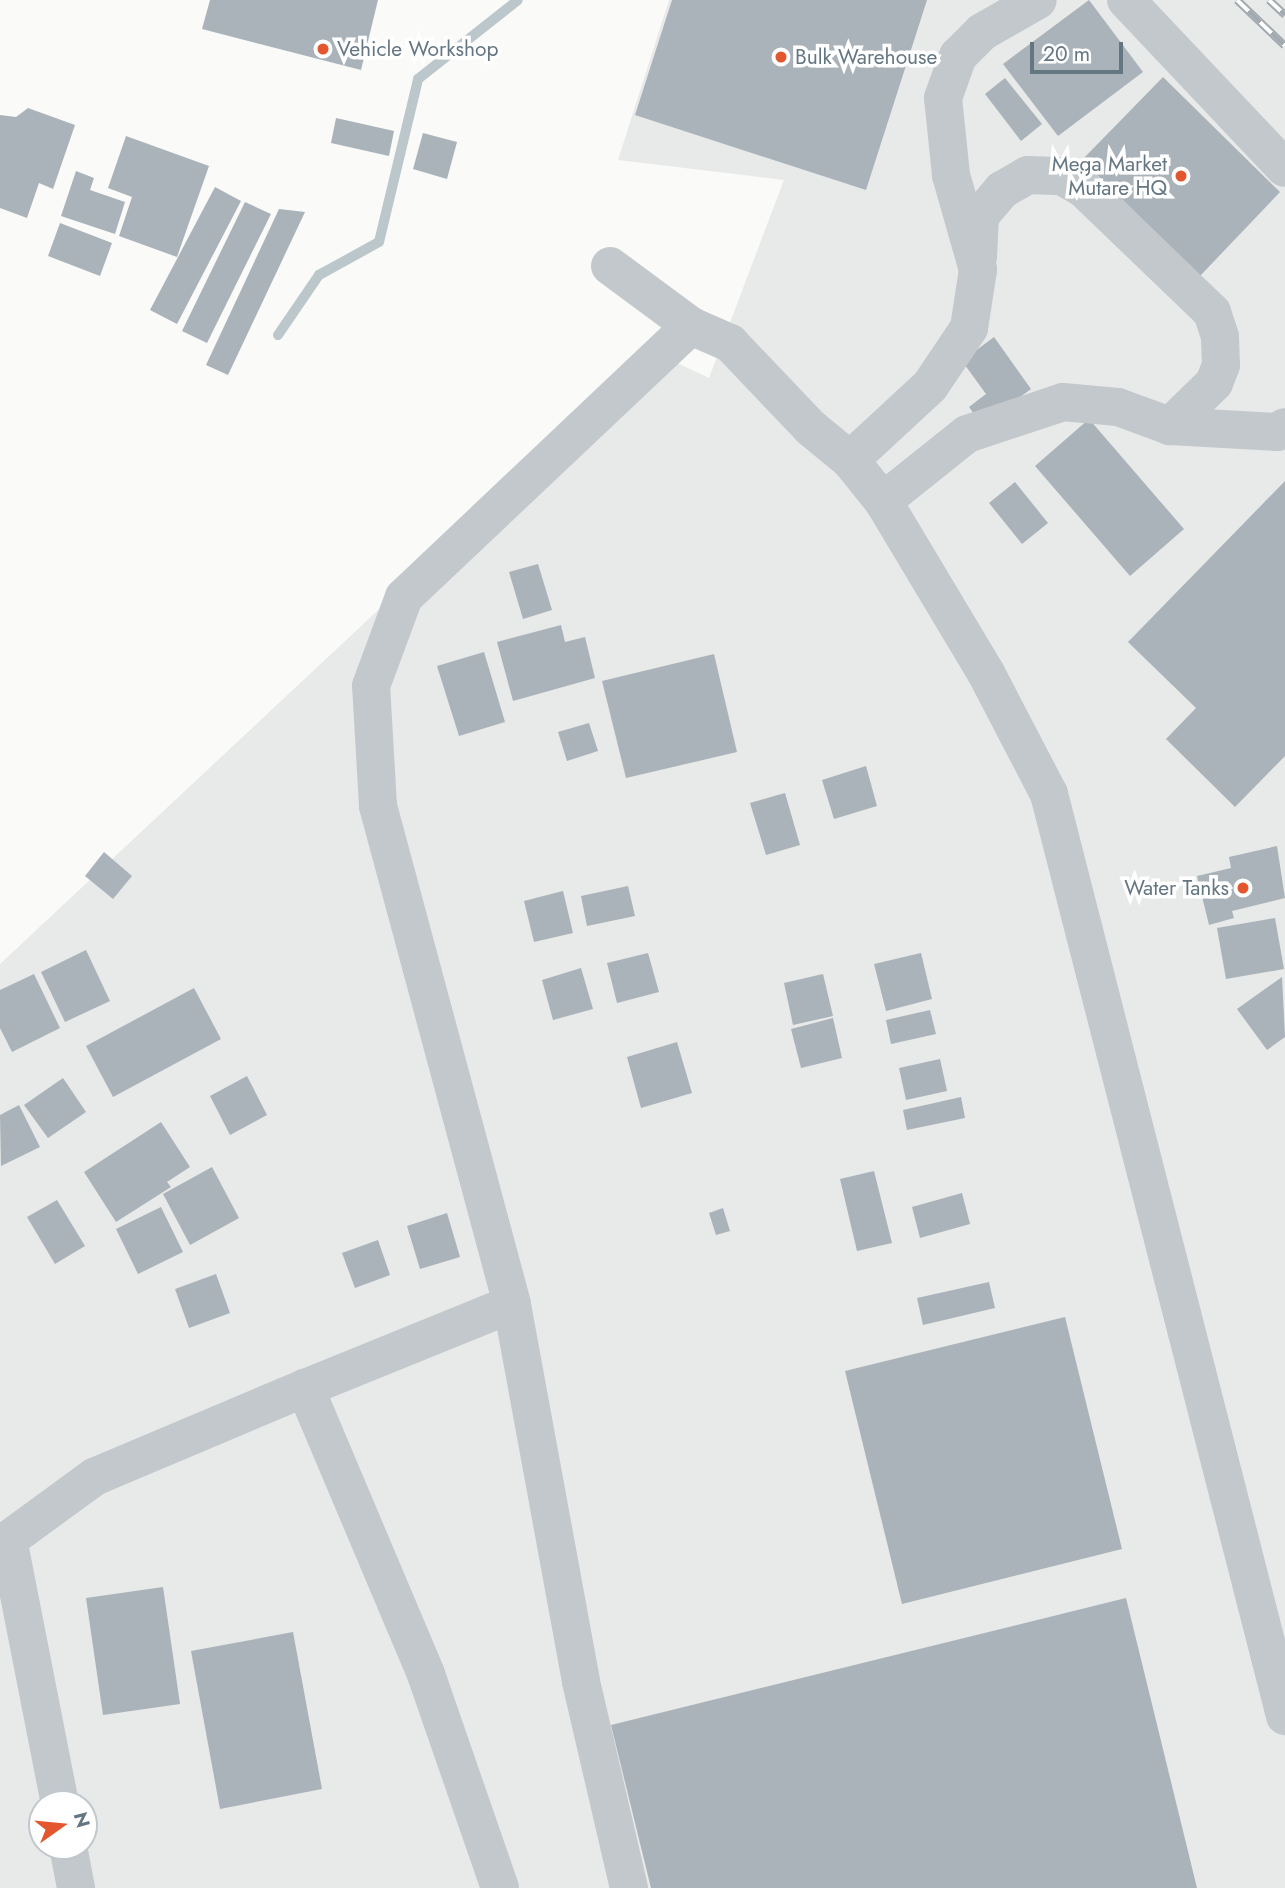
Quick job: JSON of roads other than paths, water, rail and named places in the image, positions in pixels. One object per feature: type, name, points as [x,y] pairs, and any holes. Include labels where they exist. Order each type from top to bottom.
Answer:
[{"type":"lane","points":[[978,270],[951,175],[943,97],[958,56],[982,32],[1038,0]]},
{"type":"lane","points":[[1126,0],[1285,168]]},
{"type":"lane","points":[[850,460],[930,386],[969,328],[978,270],[980,216],[1002,190],[1028,175],[1061,176],[1084,189],[1212,312],[1220,337],[1221,366],[1214,383],[1170,426]]},
{"type":"lane","points":[[610,266],[691,326],[730,343],[811,428],[850,460],[883,501],[986,673],[1049,794],[1285,1716]]},
{"type":"lane","points":[[629,1888],[581,1681],[512,1304],[378,806],[371,686],[404,597],[691,326]]},
{"type":"lane","points":[[883,501],[967,434],[1063,402],[1118,407],[1170,426],[1277,432],[1285,427]]},
{"type":"lane","points":[[57,1790],[4,1543],[94,1477],[512,1304]]},
{"type":"lane","points":[[305,1388],[426,1674],[500,1888]]},
{"type":"lane","points":[[71,1860],[76,1888]]},
{"type":"waterway","points":[[278,335],[319,275],[379,242],[418,79],[518,0]]},
{"type":"railway","points":[[1237,0],[1285,46]]},
{"type":"railway","points":[[1269,0],[1285,15]]},
{"type":"place","name":"Vehicle Workshop","points":[[323,49]]},
{"type":"place","name":"Bulk Warehouse","points":[[781,57]]},
{"type":"place","name":"Mega Market Mutare HQ","points":[[1181,176]]},
{"type":"place","name":"Water Tanks","points":[[1243,888]]}]
